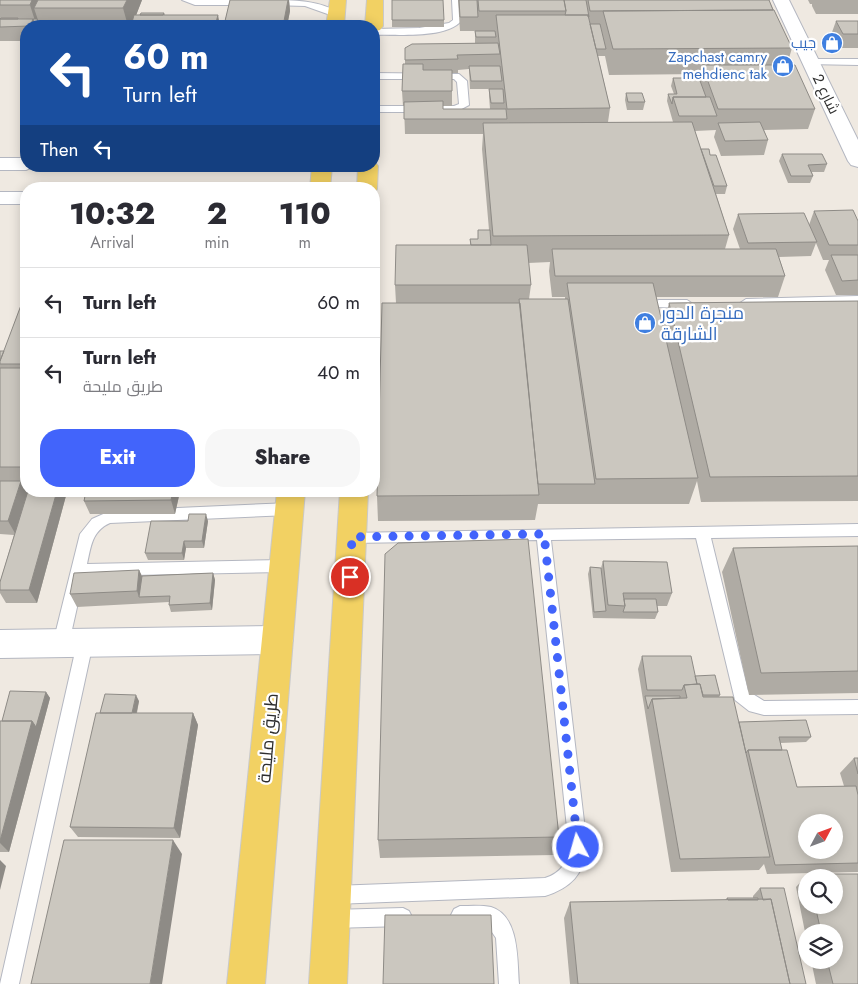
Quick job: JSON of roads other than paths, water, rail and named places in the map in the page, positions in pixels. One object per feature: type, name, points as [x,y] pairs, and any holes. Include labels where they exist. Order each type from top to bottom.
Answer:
[{"type":"main road","points":[[374,20],[375,0]]},
{"type":"main road","points":[[328,984],[354,497]]},
{"type":"main road","name":"طريق مليحة","points":[[246,984],[290,500]]},
{"type":"street","name":"شارع 2","points":[[781,0],[858,161]]},
{"type":"street","points":[[0,164],[20,164]]},
{"type":"street","points":[[0,198],[20,198]]},
{"type":"street","points":[[0,644],[278,640]]},
{"type":"lane","points":[[186,0],[195,2],[255,2]]},
{"type":"lane","points":[[380,32],[453,27],[457,21],[456,0]]},
{"type":"lane","points":[[264,2],[294,1],[317,5],[337,13]]},
{"type":"lane","points":[[810,62],[858,62]]},
{"type":"lane","points":[[380,76],[456,76],[462,81],[464,105],[456,108],[380,109]]},
{"type":"lane","points":[[729,303],[858,300]]},
{"type":"lane","points":[[660,304],[699,303]]},
{"type":"lane","points":[[9,984],[73,643],[78,570],[87,534],[92,526],[110,517],[290,500]]},
{"type":"lane","points":[[352,537],[858,530]]},
{"type":"lane","points":[[702,532],[741,695],[755,706],[764,708],[858,707]]},
{"type":"lane","points":[[332,907],[545,888],[556,885],[574,869],[578,847],[544,534]]},
{"type":"lane","points":[[78,570],[284,566]]},
{"type":"lane","points":[[332,907],[416,917]]},
{"type":"lane","points":[[444,916],[482,915],[497,921],[505,936],[509,984]]},
{"type":"place","name":"جيب","points":[[832,43]]},
{"type":"place","name":"Zapchast camry mehdienc tak","points":[[783,66]]},
{"type":"place","name":"منجرة الدور الشارقة","points":[[645,323]]}]
